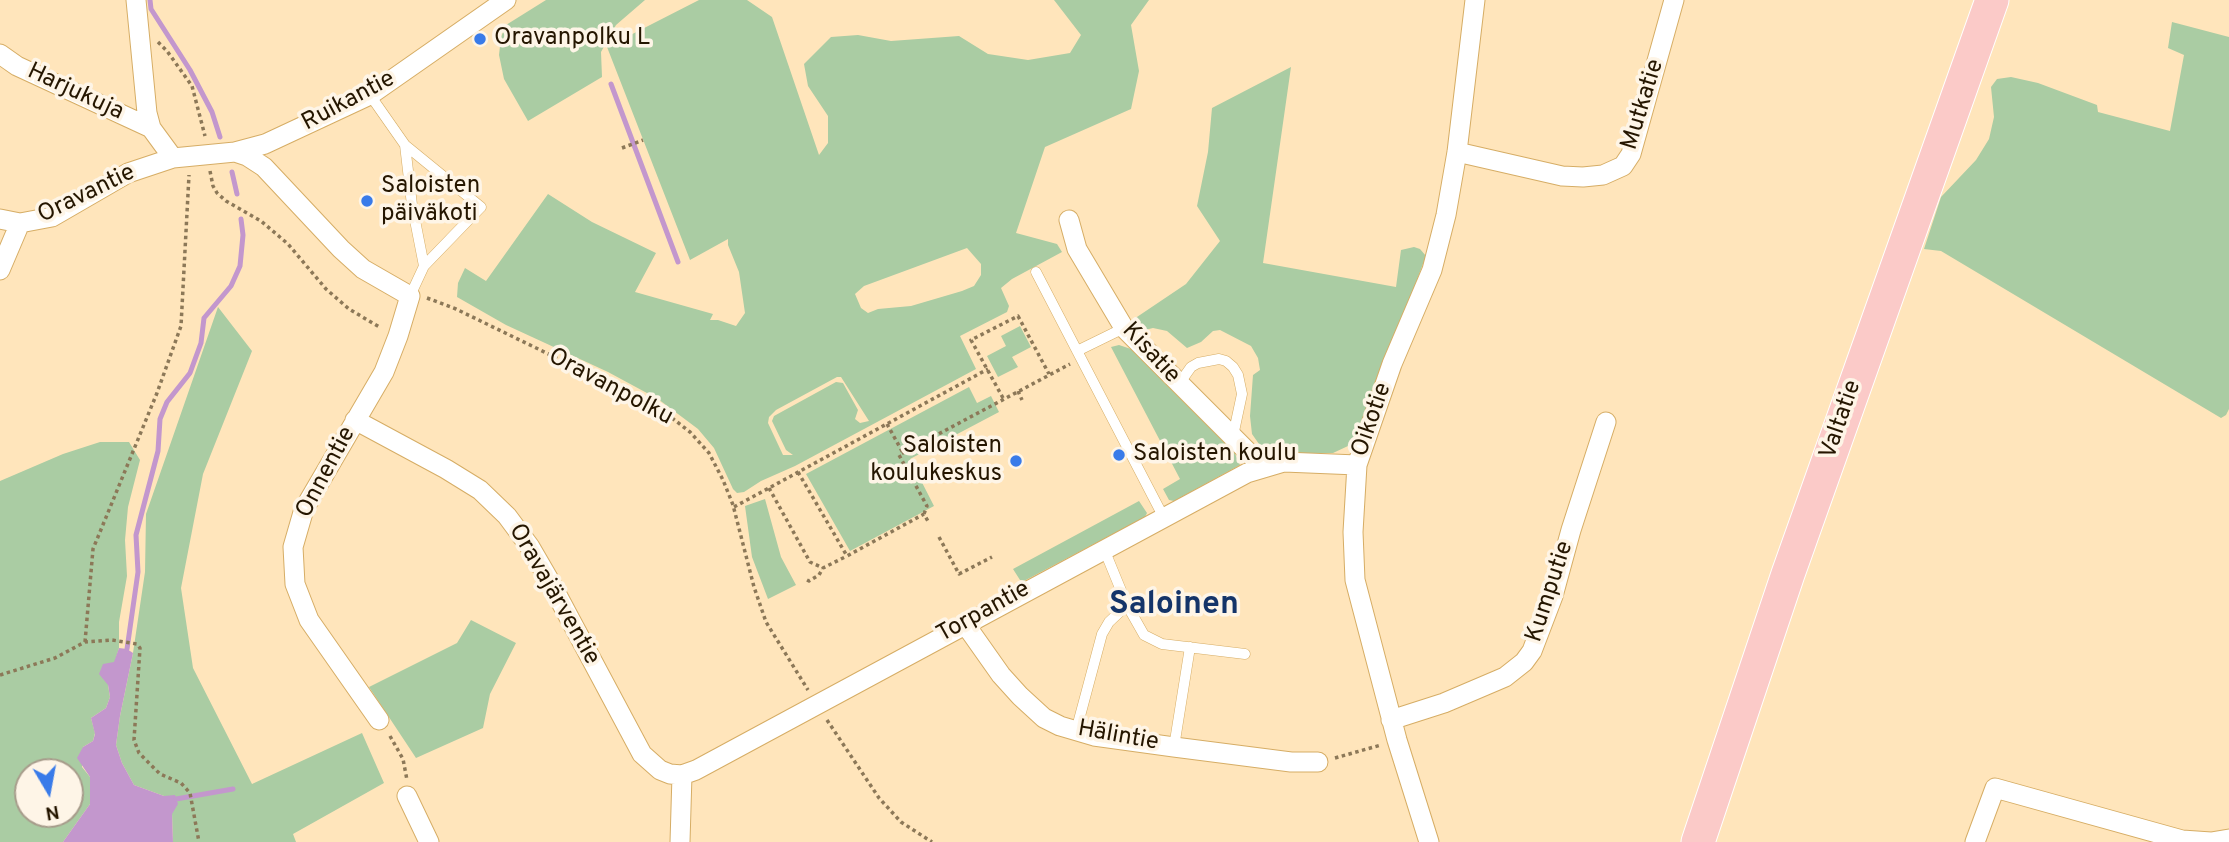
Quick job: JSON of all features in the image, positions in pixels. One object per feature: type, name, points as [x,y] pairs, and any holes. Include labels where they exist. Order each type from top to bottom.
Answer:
[{"type":"highway","name":"Valtatie","points":[[1698,842],[1788,574],[1992,0]]},
{"type":"street","points":[[135,0],[147,113],[151,128],[190,156]]},
{"type":"street","name":"Ruikantie","points":[[190,156],[235,152],[265,144],[370,95],[506,0]]},
{"type":"street","name":"Oikotie","points":[[1429,842],[1391,720],[1355,580],[1353,545],[1357,465],[1376,408],[1432,270],[1446,215],[1457,152],[1475,0]]},
{"type":"street","name":"Mutkatie","points":[[1457,152],[1562,176],[1603,175],[1623,166],[1631,154],[1674,0]]},
{"type":"street","name":"Harjukuja","points":[[0,54],[17,66],[151,128]]},
{"type":"street","points":[[235,152],[264,167],[363,269],[410,296]]},
{"type":"street","name":"Oravantie","points":[[10,221],[51,217],[128,173],[190,156]]},
{"type":"street","name":"Kisatie","points":[[1069,220],[1080,255],[1124,328],[1263,467]]},
{"type":"street","points":[[0,270],[10,221]]},
{"type":"street","name":"Onnentie","points":[[379,720],[309,620],[299,599],[293,566],[296,531],[304,509],[384,372],[410,296]]},
{"type":"street","name":"Oravajärventie","points":[[355,420],[469,483],[507,516],[548,578],[642,754],[660,770],[682,775]]},
{"type":"street","name":"Kumputie","points":[[1391,720],[1444,703],[1505,677],[1524,662],[1532,651],[1553,597],[1571,530],[1606,422]]},
{"type":"street","name":"Torpantie","points":[[682,775],[696,770],[1247,472],[1263,467],[1304,462],[1357,465]]},
{"type":"street","name":"Hälintie","points":[[965,624],[1001,675],[1020,696],[1044,718],[1076,732],[1292,762],[1318,762]]},
{"type":"street","points":[[680,842],[682,775]]},
{"type":"street","points":[[1975,842],[1995,788],[2182,840],[2211,842],[2229,839]]},
{"type":"street","points":[[407,796],[429,842]]},
{"type":"lane","points":[[370,95],[405,145],[481,207],[424,266],[410,296]]},
{"type":"lane","points":[[405,145],[412,205],[424,266]]},
{"type":"lane","points":[[1036,272],[1163,516]]},
{"type":"lane","points":[[1079,354],[1124,328]]},
{"type":"lane","points":[[1179,385],[1191,367],[1198,363],[1219,359],[1233,367],[1238,375],[1242,394],[1233,436]]},
{"type":"lane","points":[[1103,548],[1127,605],[1144,635],[1161,643],[1245,654]]},
{"type":"lane","points":[[1076,732],[1102,634],[1109,622],[1127,605]]},
{"type":"lane","points":[[1174,747],[1189,647]]},
{"type":"path","points":[[85,642],[93,549],[157,393],[181,326],[190,156],[201,116],[192,86],[183,71],[158,42],[138,38]]},
{"type":"path","points":[[622,148],[643,139]]},
{"type":"path","points":[[190,156],[226,201],[261,221],[288,244],[326,289],[349,309],[366,321],[398,336]]},
{"type":"path","name":"Oravanpolku","points":[[410,296],[427,298],[456,309],[643,400],[672,418],[709,453],[734,507],[766,622],[847,753],[879,797],[901,822],[932,842]]},
{"type":"path","points":[[1003,398],[971,340],[1018,316],[1049,374]]},
{"type":"path","points":[[807,580],[819,576],[823,568],[924,514],[927,506],[900,455],[1049,374],[1079,354]]},
{"type":"path","points":[[734,507],[988,369]]},
{"type":"path","points":[[1018,391],[1022,400]]},
{"type":"path","points":[[887,424],[903,453]]},
{"type":"path","points":[[798,472],[846,556]]},
{"type":"path","points":[[768,488],[810,562],[823,568]]},
{"type":"path","points":[[924,514],[929,523]]},
{"type":"path","points":[[939,537],[959,574],[992,557]]},
{"type":"path","points":[[0,675],[55,658],[85,642],[112,640],[137,643],[139,648],[134,740],[139,753],[160,774],[181,783],[190,793],[199,842]]},
{"type":"path","points":[[379,720],[403,760],[407,796]]},
{"type":"path","points":[[1318,762],[1397,740]]},
{"type":"green space","points":[[546,0],[645,0],[616,25],[601,52],[602,77],[528,121],[504,79],[499,55],[501,37],[506,25]]},
{"type":"green space","points":[[699,0],[747,0],[772,17],[819,155],[828,143],[828,116],[808,86],[804,64],[831,37],[858,35],[891,41],[959,36],[988,54],[1028,60],[1070,53],[1081,35],[1054,0],[1149,0],[1131,25],[1139,71],[1131,109],[1045,147],[1016,233],[1057,244],[1062,252],[1012,279],[1001,288],[1009,306],[1007,312],[960,336],[976,369],[795,466],[737,493],[714,448],[698,429],[658,399],[608,372],[506,325],[457,297],[458,283],[465,268],[486,281],[548,194],[592,222],[656,253],[635,292],[713,314],[710,320],[736,326],[745,313],[739,272],[728,239],[690,260],[607,47]],"holes":[[[967,248],[981,264],[981,275],[974,286],[911,306],[878,309],[868,313],[861,308],[855,294],[864,286]],[[841,377],[869,421],[860,423],[855,419],[858,410],[843,383],[836,382],[774,416],[772,421],[786,450],[793,455],[783,455],[768,423],[769,417],[776,410]]]},
{"type":"green space","points":[[2172,22],[2229,37],[2229,409],[2221,418],[1941,251],[1924,249],[1941,197],[1976,160],[1989,139],[1994,117],[1991,87],[1997,79],[2011,77],[2038,83],[2097,105],[2098,112],[2170,131],[2184,55],[2168,48]]},
{"type":"green space","points":[[1291,67],[1263,263],[1396,287],[1401,250],[1414,247],[1426,256],[1359,433],[1348,446],[1333,453],[1275,454],[1259,444],[1252,434],[1250,416],[1253,375],[1260,370],[1258,358],[1251,346],[1220,330],[1213,331],[1201,342],[1187,348],[1167,331],[1153,328],[1141,331],[1131,321],[1186,284],[1220,241],[1197,206],[1208,152],[1212,108]]},
{"type":"green space","points":[[218,307],[252,351],[203,474],[181,588],[193,668],[252,784],[362,733],[384,783],[293,834],[296,842],[173,842],[172,814],[164,796],[134,785],[116,745],[145,572],[146,514]]},
{"type":"green space","points":[[1020,326],[1031,347],[1012,357],[1018,367],[998,377],[987,356],[1006,346],[1001,336]]},
{"type":"green space","points":[[1119,345],[1131,349],[1233,449],[1240,465],[1174,501],[1169,500],[1163,489],[1180,479],[1111,347]]},
{"type":"green space","points":[[969,387],[977,403],[991,396],[999,412],[910,459],[934,506],[850,551],[806,474]]},
{"type":"green space","points":[[100,442],[129,442],[140,460],[128,507],[125,540],[127,576],[119,622],[119,648],[108,685],[110,697],[106,708],[91,718],[95,733],[93,741],[83,747],[82,758],[14,758],[14,828],[73,828],[63,842],[0,842],[0,481],[63,454]]},
{"type":"green space","points":[[765,499],[781,557],[796,585],[768,599],[752,557],[745,506]]},
{"type":"green space","points":[[1139,501],[1147,513],[1145,517],[1024,581],[1020,580],[1013,569]]},
{"type":"green space","points":[[471,620],[516,643],[490,694],[483,728],[416,758],[369,687],[457,643]]},
{"type":"green space","points":[[84,770],[90,777],[92,788],[90,804],[84,812]]},
{"type":"shaded area","points":[[119,648],[133,653],[116,745],[134,785],[164,796],[175,795],[178,804],[172,814],[173,842],[63,842],[73,828],[84,828],[84,812],[90,804],[90,777],[84,768],[84,758],[77,758],[83,747],[93,741],[95,734],[91,718],[106,708],[110,697],[108,685],[99,674],[103,664],[114,662]]},
{"type":"waterway","points":[[150,0],[151,9],[190,70],[212,112],[220,137]]},
{"type":"waterway","points":[[611,84],[678,262]]},
{"type":"waterway","points":[[232,172],[237,194]]},
{"type":"waterway","points":[[127,649],[138,572],[136,535],[158,451],[160,419],[167,402],[190,373],[201,343],[204,318],[231,286],[240,266],[243,235],[241,219]]},
{"type":"waterway","points":[[176,799],[233,789]]},
{"type":"place","name":"Oravanpolku L","points":[[480,39]]},
{"type":"place","name":"Saloisten päiväkoti","points":[[367,201]]},
{"type":"place","name":"Saloisten koulu","points":[[1119,455]]},
{"type":"place","name":"Saloisten koulukeskus","points":[[1016,461]]},
{"type":"district","name":"Saloinen","points":[[1174,607]]}]
